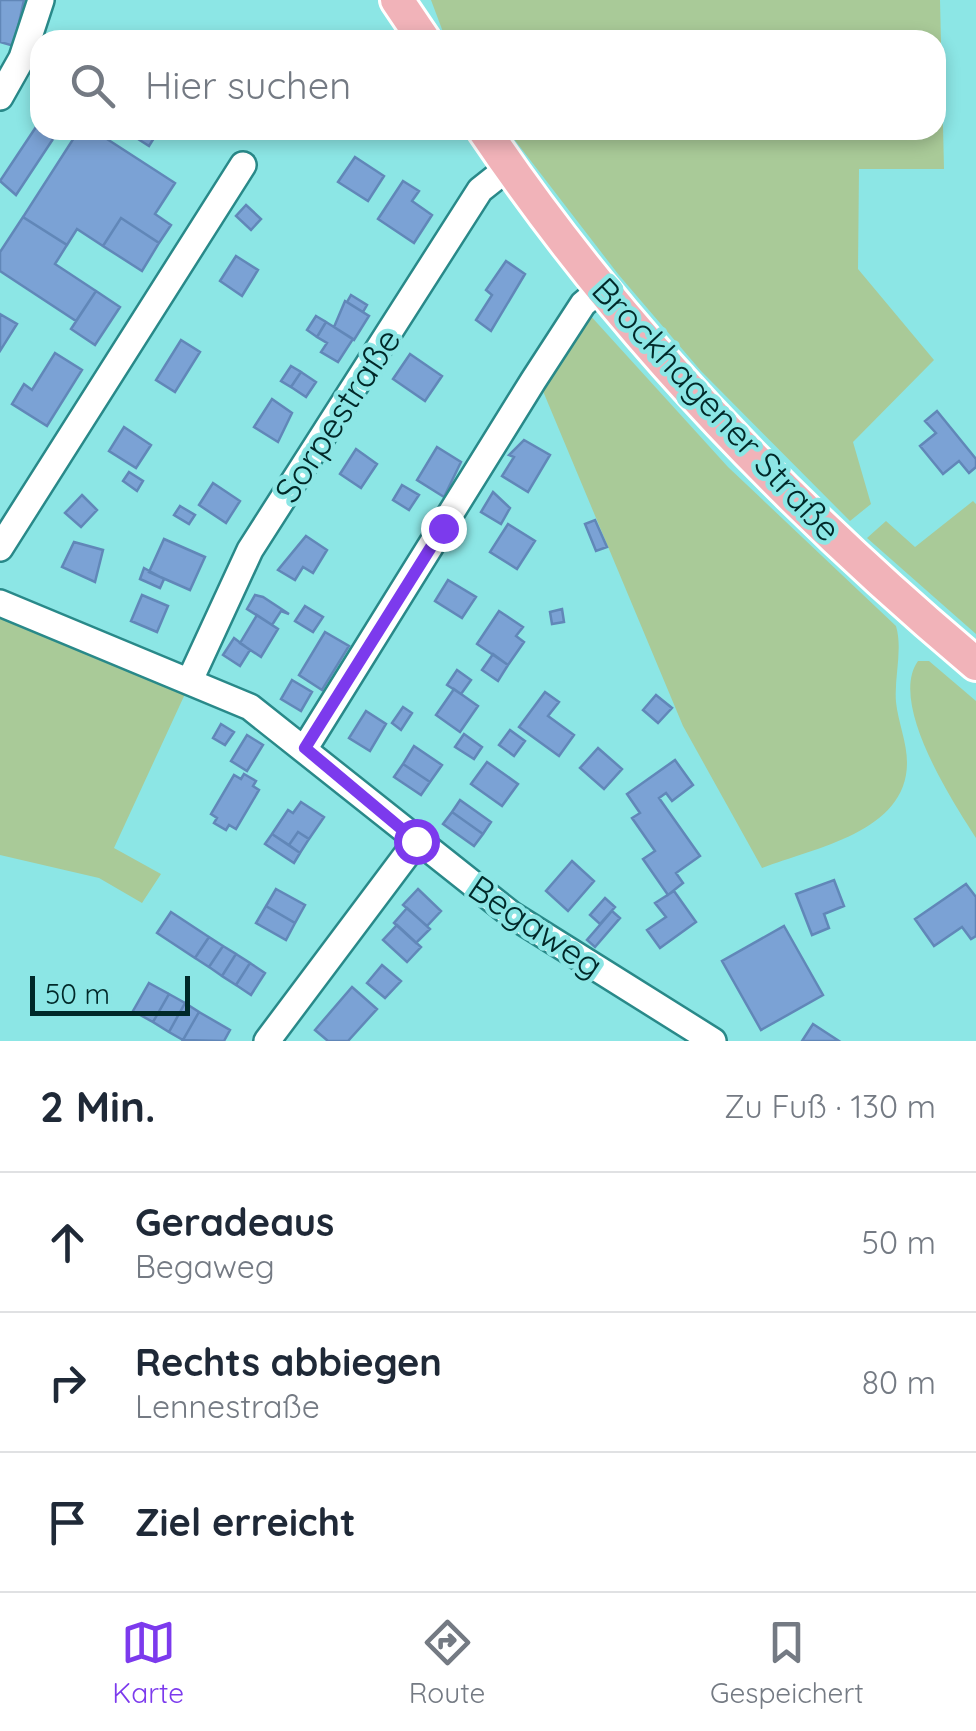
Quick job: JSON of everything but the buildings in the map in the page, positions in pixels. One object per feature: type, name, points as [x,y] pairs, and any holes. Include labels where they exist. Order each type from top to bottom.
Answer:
[{"type":"main road","points":[[397,0],[417,30]]},
{"type":"main road","name":"Brockhagener Straße","points":[[491,140],[602,288],[748,451],[838,541],[976,664]]},
{"type":"street","points":[[31,30],[41,0]]},
{"type":"street","points":[[0,97],[22,58],[30,34]]},
{"type":"street","points":[[0,548],[243,164]]},
{"type":"street","name":"Sorpestraße","points":[[190,680],[250,550],[480,190],[509,167]]},
{"type":"street","points":[[305,748],[532,381],[584,304],[602,288]]},
{"type":"street","name":"Begaweg","points":[[0,602],[250,707],[512,915],[714,1041]]},
{"type":"street","points":[[267,1041],[416,841]]},
{"type":"green space","points":[[431,0],[940,0],[941,30],[442,30]]},
{"type":"green space","points":[[515,140],[943,140],[944,169],[859,169],[858,269],[934,360],[853,442],[871,504],[850,521],[701,371],[618,274]]},
{"type":"green space","points":[[588,313],[728,467],[896,626],[896,702],[907,763],[903,787],[892,806],[854,834],[762,868],[683,726],[540,384]]},
{"type":"green space","points":[[973,501],[976,634],[867,538],[886,521],[915,547]]},
{"type":"green space","points":[[0,612],[185,694],[114,848],[161,874],[142,903],[99,878],[0,855]]},
{"type":"green space","points":[[918,661],[929,661],[976,701],[976,838],[940,777],[917,726],[911,679]]},
{"type":"route","points":[[416,841],[305,748],[443,528]]}]
